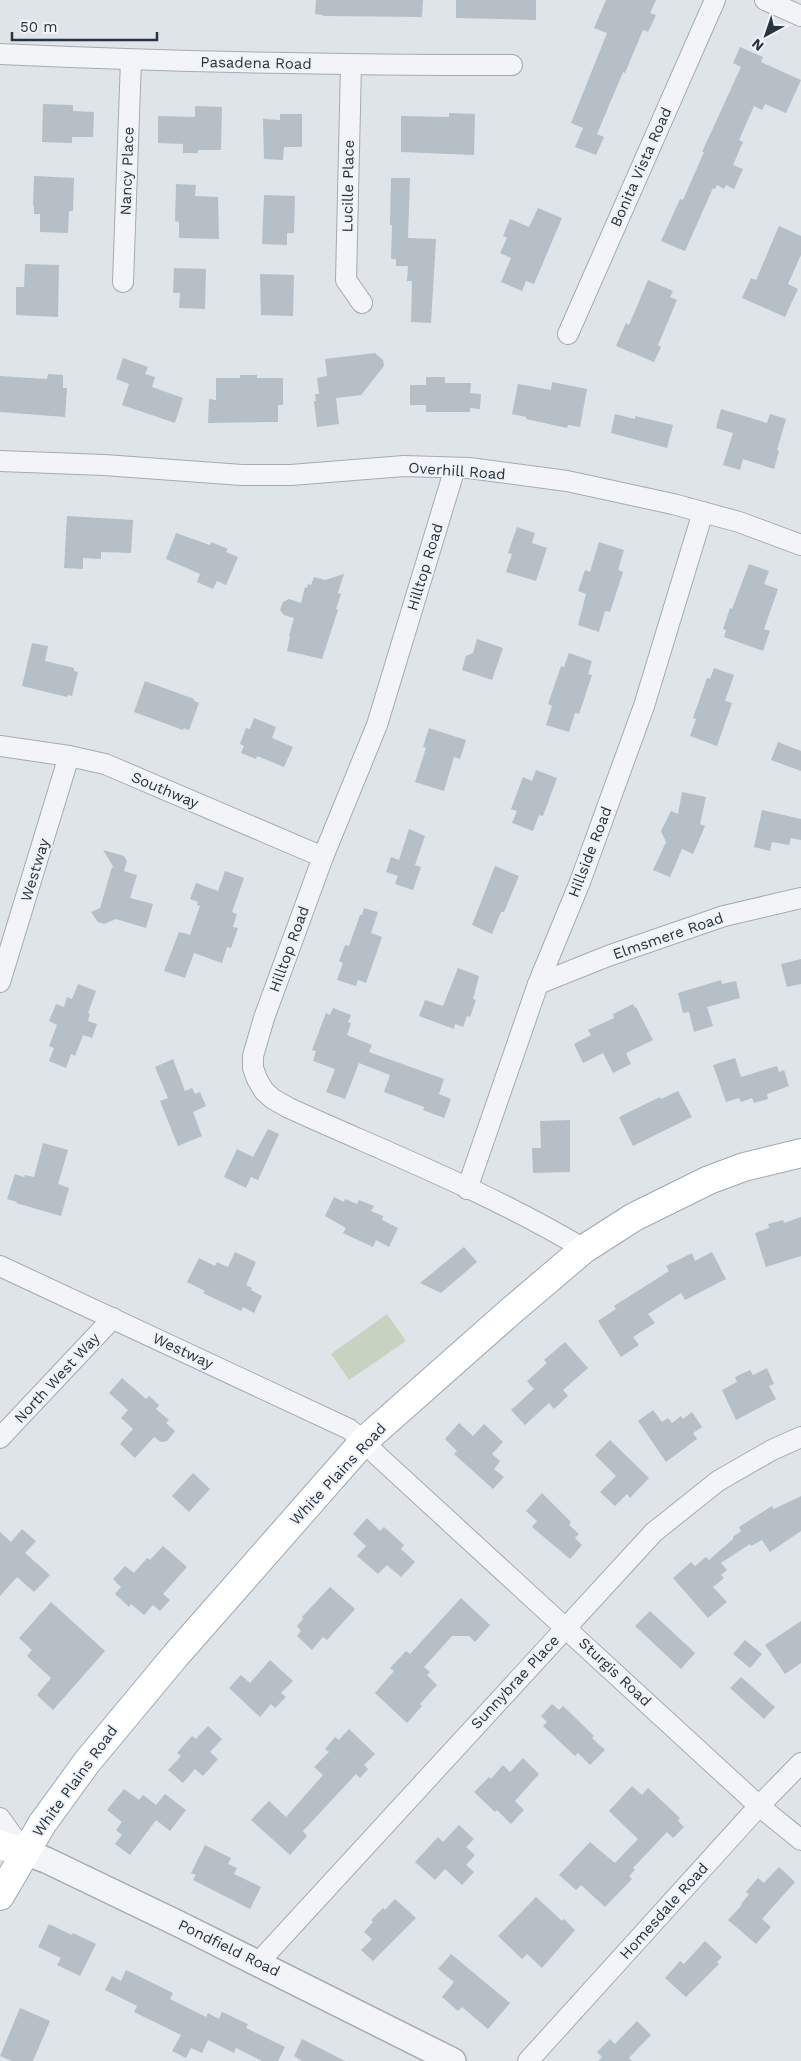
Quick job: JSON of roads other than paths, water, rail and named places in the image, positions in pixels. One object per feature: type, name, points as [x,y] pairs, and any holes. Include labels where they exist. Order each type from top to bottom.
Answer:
[{"type":"main road","name":"White Plains Road","points":[[0,1896],[12,1849],[42,1824],[86,1762],[131,1708],[364,1441],[584,1249],[634,1218],[709,1180],[744,1167],[801,1153]]},
{"type":"street","name":"Bonita Vista Road","points":[[568,334],[715,0]]},
{"type":"street","points":[[765,0],[801,16]]},
{"type":"street","name":"Pasadena Road","points":[[0,54],[131,60],[351,65],[512,65]]},
{"type":"street","name":"Nancy Place","points":[[123,282],[131,60]]},
{"type":"street","name":"Lucille Place","points":[[351,65],[346,280],[362,302]]},
{"type":"street","name":"Overhill Road","points":[[0,461],[104,465],[242,475],[291,475],[404,466],[455,468],[567,481],[703,512],[739,522],[801,545]]},
{"type":"street","name":"Hilltop Road","points":[[455,468],[377,726],[324,857],[264,1018],[253,1056],[253,1068],[257,1080],[264,1091],[289,1108],[467,1189],[550,1229],[584,1249]]},
{"type":"street","name":"Hillside Road","points":[[467,1189],[538,984],[580,882],[644,706],[703,512]]},
{"type":"street","name":"Southway","points":[[0,746],[69,756],[105,764],[324,857]]},
{"type":"street","name":"Westway","points":[[0,982],[69,756]]},
{"type":"street","name":"Elmsmere Road","points":[[538,984],[608,956],[724,916],[801,898]]},
{"type":"street","name":"Westway","points":[[0,1266],[349,1429],[364,1441]]},
{"type":"street","name":"North West Way","points":[[0,1438],[113,1318]]},
{"type":"street","name":"Sunnybrae Place","points":[[258,1963],[661,1526],[718,1481],[772,1450],[801,1437]]},
{"type":"street","name":"Sturgis Road","points":[[364,1441],[378,1456],[759,1806],[801,1840]]},
{"type":"street","name":"Homesdale Road","points":[[528,2061],[759,1806],[801,1763]]},
{"type":"street","points":[[0,1818],[12,1849]]},
{"type":"street","name":"Pondfield Road","points":[[12,1849],[46,1860],[258,1963],[426,2055],[453,2061]]}]
